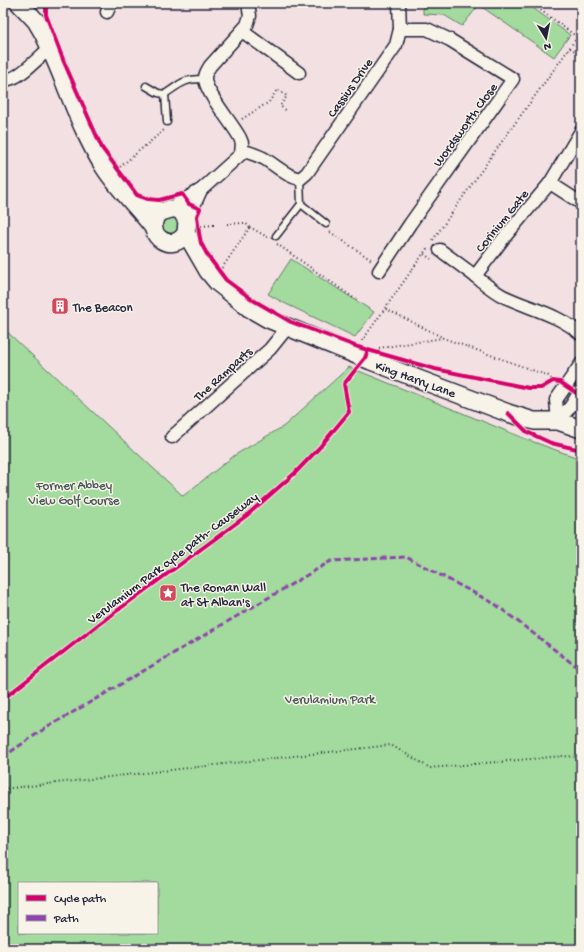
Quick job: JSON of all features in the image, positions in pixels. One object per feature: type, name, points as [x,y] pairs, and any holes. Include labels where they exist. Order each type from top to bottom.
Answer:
[{"type":"street","points":[[153,227],[156,216],[201,190],[238,157],[242,151],[240,138],[208,89],[205,79],[210,66],[250,20],[248,3]]},
{"type":"street","name":"Cassius Drive","points":[[300,179],[307,173],[396,45],[400,30],[399,3]]},
{"type":"street","points":[[23,4],[36,21],[50,48],[92,146],[110,177],[137,206],[163,242],[170,243],[180,240],[193,224],[201,190]]},
{"type":"street","name":"Wordsworth Close","points":[[380,269],[410,224],[513,79],[450,40],[427,29],[400,30]]},
{"type":"street","points":[[242,31],[299,74]]},
{"type":"street","points":[[3,78],[10,79],[14,77],[29,67],[50,48]]},
{"type":"street","name":"Corinium Gate","points":[[475,276],[503,239],[550,183],[581,131]]},
{"type":"street","points":[[242,151],[252,153],[264,159],[292,178],[300,179]]},
{"type":"street","points":[[550,183],[581,203]]},
{"type":"street","name":"King Harry Lane","points":[[137,206],[166,210],[177,209],[182,212],[193,224],[209,265],[218,283],[262,315],[287,328],[367,354],[534,421],[558,421],[581,429]]},
{"type":"street","name":"King Harry Lane","points":[[170,243],[209,265]]},
{"type":"street","points":[[440,250],[492,290],[503,296],[560,319],[581,334]]},
{"type":"street","name":"The Ramparts","points":[[172,437],[270,349],[287,328]]},
{"type":"street","points":[[558,421],[556,400],[559,383],[581,364]]},
{"type":"street","points":[[558,421],[572,406],[581,390]]},
{"type":"lane","points":[[146,86],[158,93],[165,94],[186,80],[193,78],[205,79]]},
{"type":"lane","points":[[165,94],[167,122]]},
{"type":"lane","points":[[276,236],[301,204],[300,179]]},
{"type":"lane","points":[[301,204],[326,224]]},
{"type":"path","points":[[531,3],[577,37]]},
{"type":"path","points":[[362,342],[493,154],[581,32]]},
{"type":"path","points":[[570,48],[581,55]]},
{"type":"path","points":[[232,125],[269,102],[277,90],[287,96],[280,106],[287,111]]},
{"type":"path","points":[[114,164],[118,170],[164,131],[167,122]]},
{"type":"path","points":[[226,224],[245,222],[250,227],[274,241],[358,301]]},
{"type":"path","points":[[193,224],[214,225]]},
{"type":"path","points":[[326,224],[328,231],[380,269]]},
{"type":"path","points":[[209,265],[220,272],[250,227]]},
{"type":"path","points":[[386,309],[443,338],[549,376],[559,383]]},
{"type":"path","points":[[367,354],[443,338]]},
{"type":"path","points":[[547,384],[559,383]]},
{"type":"path","points":[[3,789],[391,745],[430,768],[563,756],[581,757]]},
{"type":"green space","points":[[423,3],[526,3],[570,35],[554,57],[479,5],[462,26],[444,15],[423,14]]},
{"type":"green space","points":[[178,216],[179,233],[166,236],[159,221],[162,217]]},
{"type":"green space","points":[[291,259],[374,312],[355,337],[268,294]]},
{"type":"green space","name":"Verulamium Park","points":[[3,328],[183,496],[235,455],[284,426],[349,367],[531,441],[581,459],[581,949],[3,949]]},
{"type":"marked path","points":[[3,757],[41,731],[331,561],[406,557],[495,604],[581,670]]},
{"type":"cycle path","points":[[46,3],[46,15],[64,62],[102,148],[137,195],[148,199],[159,200],[182,194],[189,204],[200,209],[197,216],[201,243],[208,256],[226,280],[253,300],[291,322],[368,350]]},
{"type":"cycle path","name":"Verulamium Park cycle path- Causeway","points":[[3,699],[99,624],[246,516],[295,473],[319,448],[349,412],[344,384],[365,358],[368,350],[435,369],[529,388],[541,388],[553,381],[560,382],[581,396]]},
{"type":"cycle path","points":[[508,413],[527,432],[551,443],[581,450]]},
{"type":"place","name":"The Beacon","points":[[60,306]]},
{"type":"place","name":"The Roman Wall at St Alban's","points":[[168,593]]},
{"type":"park label","name":"Former Abbey View Golf Course","points":[[74,492]]}]
